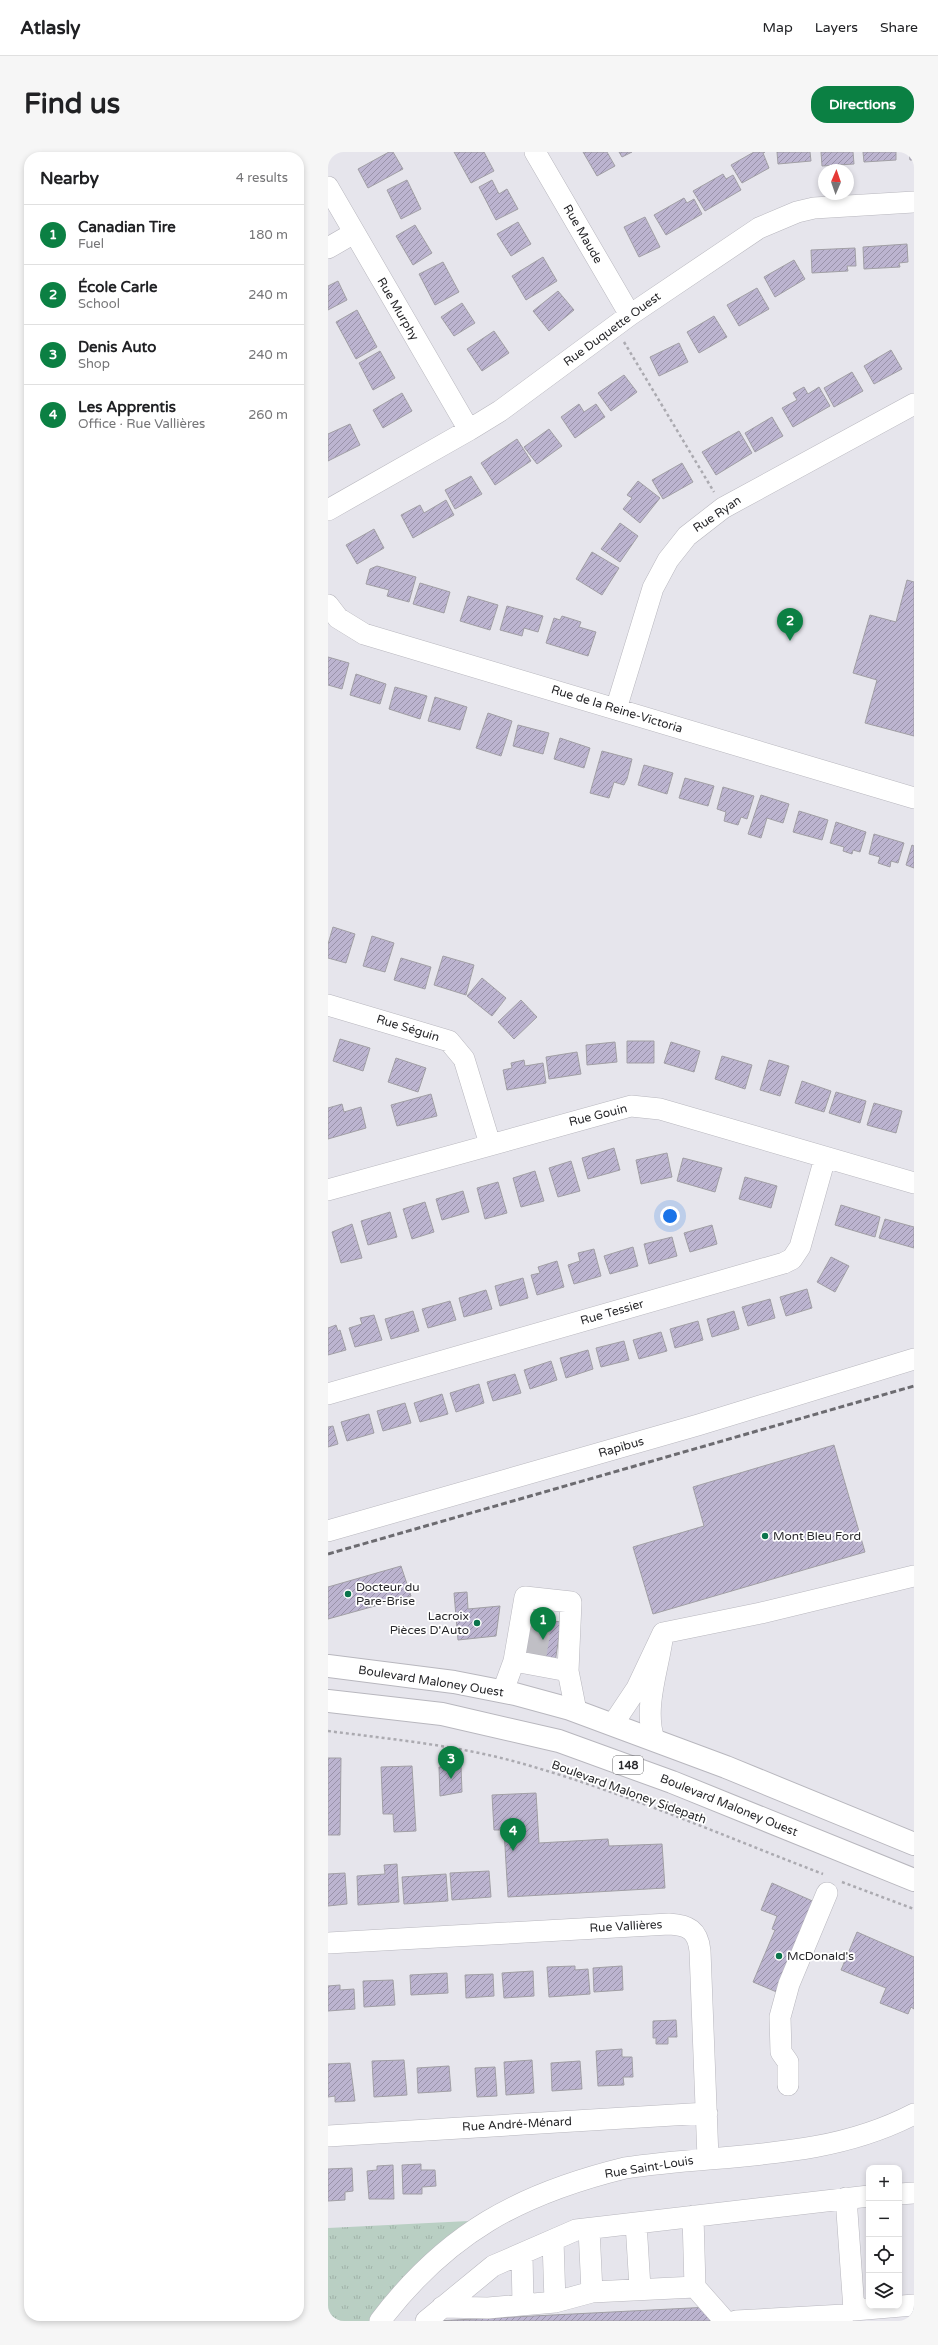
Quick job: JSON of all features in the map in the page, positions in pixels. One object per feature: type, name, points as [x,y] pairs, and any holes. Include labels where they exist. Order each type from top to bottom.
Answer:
[{"type":"main road","name":"Boulevard Maloney Ouest","points":[[328,1666],[454,1682],[502,1691],[576,1711],[654,1740],[914,1844]]},
{"type":"main road","name":"Boulevard Maloney Ouest","points":[[328,1701],[442,1714],[559,1741],[672,1782],[914,1880]]},
{"type":"street","name":"Rue Maude","points":[[535,152],[623,321]]},
{"type":"street","name":"Rue Murphy","points":[[328,187],[469,430]]},
{"type":"street","name":"Rue Duquette Ouest","points":[[328,510],[500,411],[623,321],[758,228],[779,218],[814,208],[914,202]]},
{"type":"street","points":[[328,248],[354,233]]},
{"type":"street","name":"Rue Ryan","points":[[616,709],[659,573],[687,536],[723,508],[914,404]]},
{"type":"street","name":"Rue de la Reine-Victoria","points":[[328,605],[338,618],[364,634],[914,798]]},
{"type":"street","name":"Rue Séguin","points":[[328,1005],[449,1041],[464,1059],[490,1144]]},
{"type":"street","name":"Rue Gouin","points":[[328,1190],[618,1108],[646,1106],[914,1183]]},
{"type":"street","name":"Rue Tessier","points":[[328,1394],[784,1263],[792,1259],[800,1247],[825,1158]]},
{"type":"street","name":"Rapibus","points":[[328,1531],[698,1425],[914,1359]]},
{"type":"street","points":[[663,1633],[761,1613],[914,1576]]},
{"type":"street","points":[[502,1691],[521,1641],[525,1597],[571,1602],[565,1648],[576,1711]]},
{"type":"street","points":[[613,1724],[637,1688],[663,1633]]},
{"type":"street","points":[[654,1740],[649,1724],[655,1677],[663,1633]]},
{"type":"street","points":[[521,1641],[565,1648]]},
{"type":"street","points":[[788,2085],[788,2062],[795,2051],[793,2017],[785,1998],[830,1883]]},
{"type":"street","name":"Rue Vallières","points":[[328,1944],[669,1924],[690,1928],[696,1934],[700,1951],[708,2158]]},
{"type":"street","name":"Rue André-Ménard","points":[[328,2136],[707,2113]]},
{"type":"street","name":"Rue Saint-Louis","points":[[380,2321],[406,2288],[447,2249],[489,2220],[527,2200],[567,2184],[625,2168],[824,2146],[871,2133],[914,2114]]},
{"type":"street","points":[[902,2194],[914,2193]]},
{"type":"street","points":[[426,2321],[493,2266],[576,2230],[866,2196]]},
{"type":"street","points":[[846,2198],[854,2310],[886,2312],[914,2305]]},
{"type":"street","points":[[693,2216],[695,2287],[725,2321]]},
{"type":"street","points":[[636,2223],[640,2288]]},
{"type":"street","points":[[589,2229],[592,2292]]},
{"type":"street","points":[[553,2240],[555,2302]]},
{"type":"street","points":[[522,2254],[523,2305]]},
{"type":"street","points":[[442,2308],[488,2308],[555,2302],[592,2292],[640,2288],[695,2287]]},
{"type":"street","points":[[736,2321],[844,2315]]},
{"type":"path","points":[[623,321],[723,508]]},
{"type":"path","name":"Boulevard Maloney Sidepath","points":[[328,1731],[430,1744],[514,1762],[605,1791],[830,1883],[914,1909]]},
{"type":"green space","points":[[489,2220],[380,2321],[328,2321],[328,2228]]},
{"type":"building","points":[[389,152],[393,152],[403,169],[368,188],[358,169]]},
{"type":"building","points":[[454,152],[484,152],[494,171],[471,183]]},
{"type":"building","points":[[583,152],[607,152],[615,166],[597,176]]},
{"type":"building","points":[[619,152],[632,152],[622,157]]},
{"type":"building","points":[[754,152],[765,152],[763,153],[769,168],[742,183],[731,165]]},
{"type":"building","points":[[777,152],[810,152],[811,161],[778,164]]},
{"type":"building","points":[[821,152],[853,152],[854,164],[822,164]]},
{"type":"building","points":[[863,152],[896,152],[896,160],[864,162]]},
{"type":"building","points":[[909,152],[914,152],[914,160],[910,160]]},
{"type":"building","points":[[723,174],[726,179],[733,175],[741,190],[705,211],[693,191]]},
{"type":"building","points":[[407,180],[421,209],[401,219],[387,190]]},
{"type":"building","points":[[492,180],[499,194],[507,189],[518,209],[496,220],[479,187]]},
{"type":"building","points":[[684,198],[687,203],[694,199],[702,214],[666,235],[654,215]]},
{"type":"building","points":[[645,217],[660,247],[639,257],[624,227]]},
{"type":"building","points":[[518,222],[531,244],[511,256],[497,234]]},
{"type":"building","points":[[415,225],[432,253],[413,265],[396,236]]},
{"type":"building","points":[[907,244],[908,262],[899,263],[900,267],[864,269],[863,247]]},
{"type":"building","points":[[855,248],[856,266],[847,266],[848,271],[812,273],[811,250]]},
{"type":"building","points":[[543,257],[557,281],[526,300],[512,276]]},
{"type":"building","points":[[794,260],[805,279],[775,297],[764,277]]},
{"type":"building","points":[[443,262],[459,292],[435,305],[419,274]]},
{"type":"building","points":[[338,281],[347,300],[328,310],[328,286]]},
{"type":"building","points":[[757,288],[769,309],[739,326],[727,305]]},
{"type":"building","points":[[558,291],[574,310],[549,331],[533,311]]},
{"type":"building","points":[[462,303],[475,323],[454,336],[441,317]]},
{"type":"building","points":[[357,310],[377,347],[356,359],[336,322]]},
{"type":"building","points":[[714,316],[727,337],[699,353],[687,332]]},
{"type":"building","points":[[494,331],[509,353],[482,371],[467,349]]},
{"type":"building","points":[[679,343],[688,362],[659,376],[650,357]]},
{"type":"building","points":[[891,350],[902,369],[874,384],[864,366]]},
{"type":"building","points":[[380,351],[395,378],[373,390],[359,363]]},
{"type":"building","points":[[852,372],[863,391],[834,407],[824,388]]},
{"type":"building","points":[[624,375],[637,392],[611,411],[598,393]]},
{"type":"building","points":[[804,387],[808,394],[819,387],[830,406],[793,427],[782,408],[797,400],[793,393]]},
{"type":"building","points":[[402,393],[412,411],[383,428],[373,410]]},
{"type":"building","points":[[579,404],[584,412],[596,404],[605,417],[575,438],[561,417]]},
{"type":"building","points":[[772,417],[783,436],[755,452],[745,433]]},
{"type":"building","points":[[350,424],[360,445],[328,461],[328,434]]},
{"type":"building","points":[[549,429],[562,446],[537,464],[524,447]]},
{"type":"building","points":[[739,431],[752,453],[716,475],[702,452]]},
{"type":"building","points":[[517,439],[531,461],[495,485],[481,463]]},
{"type":"building","points":[[682,463],[693,482],[663,499],[652,480]]},
{"type":"building","points":[[471,476],[482,494],[455,509],[445,490]]},
{"type":"building","points":[[638,481],[660,498],[640,523],[623,509],[632,498],[627,495]]},
{"type":"building","points":[[446,500],[454,515],[413,538],[401,515],[420,505],[424,513]]},
{"type":"building","points":[[620,523],[638,536],[620,562],[601,549]]},
{"type":"building","points":[[374,529],[384,548],[357,564],[346,545]]},
{"type":"building","points":[[592,552],[619,568],[602,595],[576,579]]},
{"type":"building","points":[[377,566],[416,577],[409,602],[387,596],[389,590],[366,584],[370,569]]},
{"type":"building","points":[[907,580],[914,582],[914,736],[865,723],[877,680],[853,673],[870,615],[896,622]]},
{"type":"building","points":[[420,583],[450,592],[444,613],[413,604]]},
{"type":"building","points":[[468,596],[498,605],[490,630],[460,621]]},
{"type":"building","points":[[507,606],[543,616],[538,632],[524,628],[522,636],[500,630]]},
{"type":"building","points":[[562,616],[581,622],[579,627],[596,632],[588,656],[546,643],[554,618],[560,620]]},
{"type":"building","points":[[328,657],[349,663],[342,689],[328,685]]},
{"type":"building","points":[[356,674],[386,684],[380,704],[350,695]]},
{"type":"building","points":[[395,687],[427,696],[420,719],[389,709]]},
{"type":"building","points":[[435,697],[467,707],[460,730],[428,721]]},
{"type":"building","points":[[488,713],[512,721],[501,756],[476,748]]},
{"type":"building","points":[[518,725],[549,733],[543,754],[513,746]]},
{"type":"building","points":[[560,738],[590,748],[584,768],[554,759]]},
{"type":"building","points":[[602,751],[632,759],[624,785],[614,782],[609,798],[590,793]]},
{"type":"building","points":[[644,765],[673,773],[667,794],[638,785]]},
{"type":"building","points":[[685,778],[714,786],[708,806],[679,798]]},
{"type":"building","points":[[723,787],[754,796],[747,819],[741,817],[738,825],[724,821],[726,812],[717,809]]},
{"type":"building","points":[[761,795],[789,804],[783,823],[767,818],[761,838],[748,834]]},
{"type":"building","points":[[799,811],[828,820],[822,840],[793,832]]},
{"type":"building","points":[[836,822],[866,832],[860,852],[853,850],[852,854],[843,851],[844,847],[830,843]]},
{"type":"building","points":[[874,834],[904,843],[898,863],[891,861],[890,867],[878,863],[880,857],[869,854]]},
{"type":"building","points":[[912,845],[914,846],[914,868],[906,865]]},
{"type":"building","points":[[333,927],[355,934],[346,963],[328,958],[328,944]]},
{"type":"building","points":[[372,936],[394,943],[385,972],[363,966]]},
{"type":"building","points":[[443,956],[474,965],[466,995],[434,985]]},
{"type":"building","points":[[401,958],[431,967],[425,989],[394,980]]},
{"type":"building","points":[[482,978],[506,998],[492,1016],[467,996]]},
{"type":"building","points":[[521,1000],[537,1017],[514,1039],[498,1022]]},
{"type":"building","points":[[340,1039],[370,1048],[363,1071],[333,1061]]},
{"type":"building","points":[[627,1041],[654,1041],[654,1063],[627,1063]]},
{"type":"building","points":[[615,1042],[617,1062],[587,1065],[586,1045]]},
{"type":"building","points":[[671,1042],[700,1051],[694,1072],[664,1063]]},
{"type":"building","points":[[577,1052],[581,1074],[549,1079],[546,1057]]},
{"type":"building","points":[[722,1056],[752,1065],[745,1089],[715,1079]]},
{"type":"building","points":[[396,1058],[426,1068],[418,1092],[388,1082]]},
{"type":"building","points":[[524,1060],[525,1066],[543,1063],[546,1083],[507,1090],[503,1070],[512,1068],[511,1063]]},
{"type":"building","points":[[769,1060],[789,1066],[780,1096],[760,1090]]},
{"type":"building","points":[[802,1081],[831,1091],[824,1112],[795,1103]]},
{"type":"building","points":[[836,1092],[866,1101],[860,1123],[829,1113]]},
{"type":"building","points":[[431,1094],[437,1116],[397,1126],[391,1105]]},
{"type":"building","points":[[874,1103],[902,1111],[896,1133],[867,1125]]},
{"type":"building","points":[[342,1104],[344,1112],[361,1107],[366,1128],[328,1139],[328,1108]]},
{"type":"building","points":[[614,1148],[620,1170],[588,1179],[582,1158]]},
{"type":"building","points":[[667,1153],[672,1177],[641,1184],[636,1160]]},
{"type":"building","points":[[683,1158],[722,1168],[715,1192],[677,1181]]},
{"type":"building","points":[[571,1161],[580,1191],[558,1197],[549,1168]]},
{"type":"building","points":[[535,1171],[544,1201],[521,1207],[513,1178]]},
{"type":"building","points":[[745,1177],[777,1186],[771,1208],[739,1199]]},
{"type":"building","points":[[498,1182],[507,1213],[485,1219],[477,1188]]},
{"type":"building","points":[[463,1191],[469,1212],[442,1220],[436,1199]]},
{"type":"building","points":[[425,1202],[434,1232],[412,1239],[403,1209]]},
{"type":"building","points":[[841,1205],[880,1217],[875,1237],[835,1225]]},
{"type":"building","points":[[390,1212],[397,1237],[368,1245],[361,1221]]},
{"type":"building","points":[[885,1219],[914,1227],[914,1248],[879,1238]]},
{"type":"building","points":[[352,1224],[362,1258],[341,1263],[332,1232]]},
{"type":"building","points":[[712,1225],[717,1244],[690,1252],[684,1233]]},
{"type":"building","points":[[672,1237],[677,1256],[649,1264],[644,1244]]},
{"type":"building","points":[[633,1247],[638,1266],[610,1274],[604,1256]]},
{"type":"building","points":[[594,1249],[601,1276],[574,1284],[568,1265],[580,1261],[578,1253]]},
{"type":"building","points":[[831,1257],[849,1266],[835,1292],[817,1282]]},
{"type":"building","points":[[557,1261],[564,1287],[537,1295],[531,1275],[540,1273],[538,1267]]},
{"type":"building","points":[[523,1278],[528,1298],[500,1306],[495,1286]]},
{"type":"building","points":[[807,1289],[812,1308],[786,1316],[780,1297]]},
{"type":"building","points":[[486,1290],[492,1309],[464,1317],[459,1298]]},
{"type":"building","points":[[770,1299],[775,1318],[748,1326],[742,1307]]},
{"type":"building","points":[[450,1301],[456,1320],[428,1328],[422,1309]]},
{"type":"building","points":[[413,1311],[419,1331],[391,1339],[385,1319]]},
{"type":"building","points":[[734,1311],[739,1329],[712,1337],[707,1319]]},
{"type":"building","points":[[374,1315],[382,1340],[355,1347],[349,1328],[362,1324],[360,1318]]},
{"type":"building","points":[[698,1321],[703,1340],[675,1348],[670,1329]]},
{"type":"building","points":[[336,1325],[338,1331],[340,1330],[346,1350],[328,1355],[328,1328]]},
{"type":"building","points":[[661,1332],[667,1351],[639,1359],[633,1340]]},
{"type":"building","points":[[624,1341],[629,1360],[601,1367],[596,1348]]},
{"type":"building","points":[[588,1350],[593,1369],[566,1378],[560,1358]]},
{"type":"building","points":[[551,1361],[557,1380],[530,1389],[524,1370]]},
{"type":"building","points":[[515,1374],[521,1393],[493,1401],[487,1382]]},
{"type":"building","points":[[479,1384],[484,1403],[456,1412],[450,1393]]},
{"type":"building","points":[[442,1394],[448,1414],[420,1422],[414,1403]]},
{"type":"building","points":[[405,1403],[411,1423],[383,1431],[377,1411]]},
{"type":"building","points":[[369,1414],[374,1433],[347,1441],[341,1422]]},
{"type":"building","points":[[333,1426],[338,1444],[328,1447],[328,1427]]},
{"type":"building","name":"Mont Bleu Ford","points":[[834,1445],[865,1552],[653,1614],[633,1547],[704,1526],[693,1487]]},
{"type":"building","points":[[401,1566],[411,1596],[328,1619],[328,1587]]},
{"type":"building","name":"Lacroix Pièces D'Auto","points":[[467,1592],[468,1609],[500,1606],[496,1636],[458,1640],[454,1593]]},
{"type":"building","points":[[531,1618],[561,1622],[555,1663],[525,1659]]},
{"type":"building","points":[[328,1758],[341,1758],[340,1835],[328,1835]]},
{"type":"building","points":[[412,1766],[416,1831],[394,1832],[393,1814],[383,1814],[381,1767]]},
{"type":"building","points":[[461,1766],[462,1792],[440,1796],[439,1767]]},
{"type":"building","points":[[536,1793],[539,1843],[608,1839],[609,1846],[662,1844],[665,1888],[508,1897],[504,1830],[494,1830],[492,1795]]},
{"type":"building","points":[[397,1864],[399,1902],[358,1905],[357,1876],[385,1874],[384,1865]]},
{"type":"building","points":[[489,1871],[491,1897],[452,1900],[450,1873]]},
{"type":"building","points":[[345,1873],[347,1904],[328,1906],[328,1874]]},
{"type":"building","points":[[446,1874],[448,1901],[404,1904],[402,1877]]},
{"type":"building","name":"McDonald's","points":[[772,1883],[817,1903],[779,1993],[753,1982],[775,1930],[772,1929],[777,1916],[761,1910]]},
{"type":"building","points":[[857,1932],[914,1957],[914,2009],[911,2007],[908,2014],[880,2003],[886,1988],[841,1970]]},
{"type":"building","points":[[575,1966],[575,1970],[588,1969],[590,1994],[549,1997],[547,1967]]},
{"type":"building","points":[[622,1966],[623,1990],[594,1992],[593,1968]]},
{"type":"building","points":[[533,1971],[534,1996],[504,1998],[502,1973]]},
{"type":"building","points":[[447,1973],[448,1993],[411,1995],[410,1975]]},
{"type":"building","points":[[493,1974],[494,1996],[466,1998],[465,1975]]},
{"type":"building","points":[[393,1980],[395,2005],[364,2007],[363,1981]]},
{"type":"building","points":[[340,1985],[340,1990],[354,1989],[355,2009],[328,2011],[328,1986]]},
{"type":"building","points":[[676,2020],[677,2037],[668,2037],[668,2044],[656,2044],[656,2038],[653,2038],[653,2021]]},
{"type":"building","points":[[622,2049],[622,2057],[632,2057],[633,2077],[623,2077],[624,2085],[598,2086],[596,2051]]},
{"type":"building","points":[[404,2060],[407,2095],[374,2097],[372,2061]]},
{"type":"building","points":[[532,2060],[534,2093],[506,2095],[504,2062]]},
{"type":"building","points":[[580,2061],[582,2089],[552,2091],[551,2063]]},
{"type":"building","points":[[350,2063],[355,2101],[335,2102],[335,2096],[328,2097],[328,2064]]},
{"type":"building","points":[[449,2066],[451,2091],[418,2093],[417,2068]]},
{"type":"building","points":[[495,2067],[497,2096],[477,2097],[475,2068]]},
{"type":"building","points":[[421,2164],[421,2170],[435,2170],[436,2186],[422,2187],[422,2194],[403,2194],[402,2165]]},
{"type":"building","points":[[393,2165],[394,2199],[369,2199],[367,2171],[377,2170],[377,2166]]},
{"type":"building","points":[[352,2168],[353,2191],[345,2192],[345,2200],[328,2201],[328,2169]]},
{"type":"building","points":[[710,2307],[711,2321],[435,2321]]},
{"type":"tunnel","points":[[529,1630],[559,1634]]},
{"type":"tunnel","points":[[527,1645],[557,1650]]},
{"type":"railway","points":[[328,1554],[914,1386]]},
{"type":"place","name":"École Carle","points":[[790,641]]},
{"type":"place","name":"Mont Bleu Ford","points":[[765,1536]]},
{"type":"place","name":"Docteur du Pare-Brise","points":[[348,1594]]},
{"type":"place","name":"Lacroix Pièces D'Auto","points":[[477,1623]]},
{"type":"place","name":"Canadian Tire","points":[[543,1640]]},
{"type":"place","name":"Denis Auto","points":[[451,1779]]},
{"type":"place","name":"Les Apprentis","points":[[513,1851]]},
{"type":"place","name":"McDonald's","points":[[779,1956]]}]
